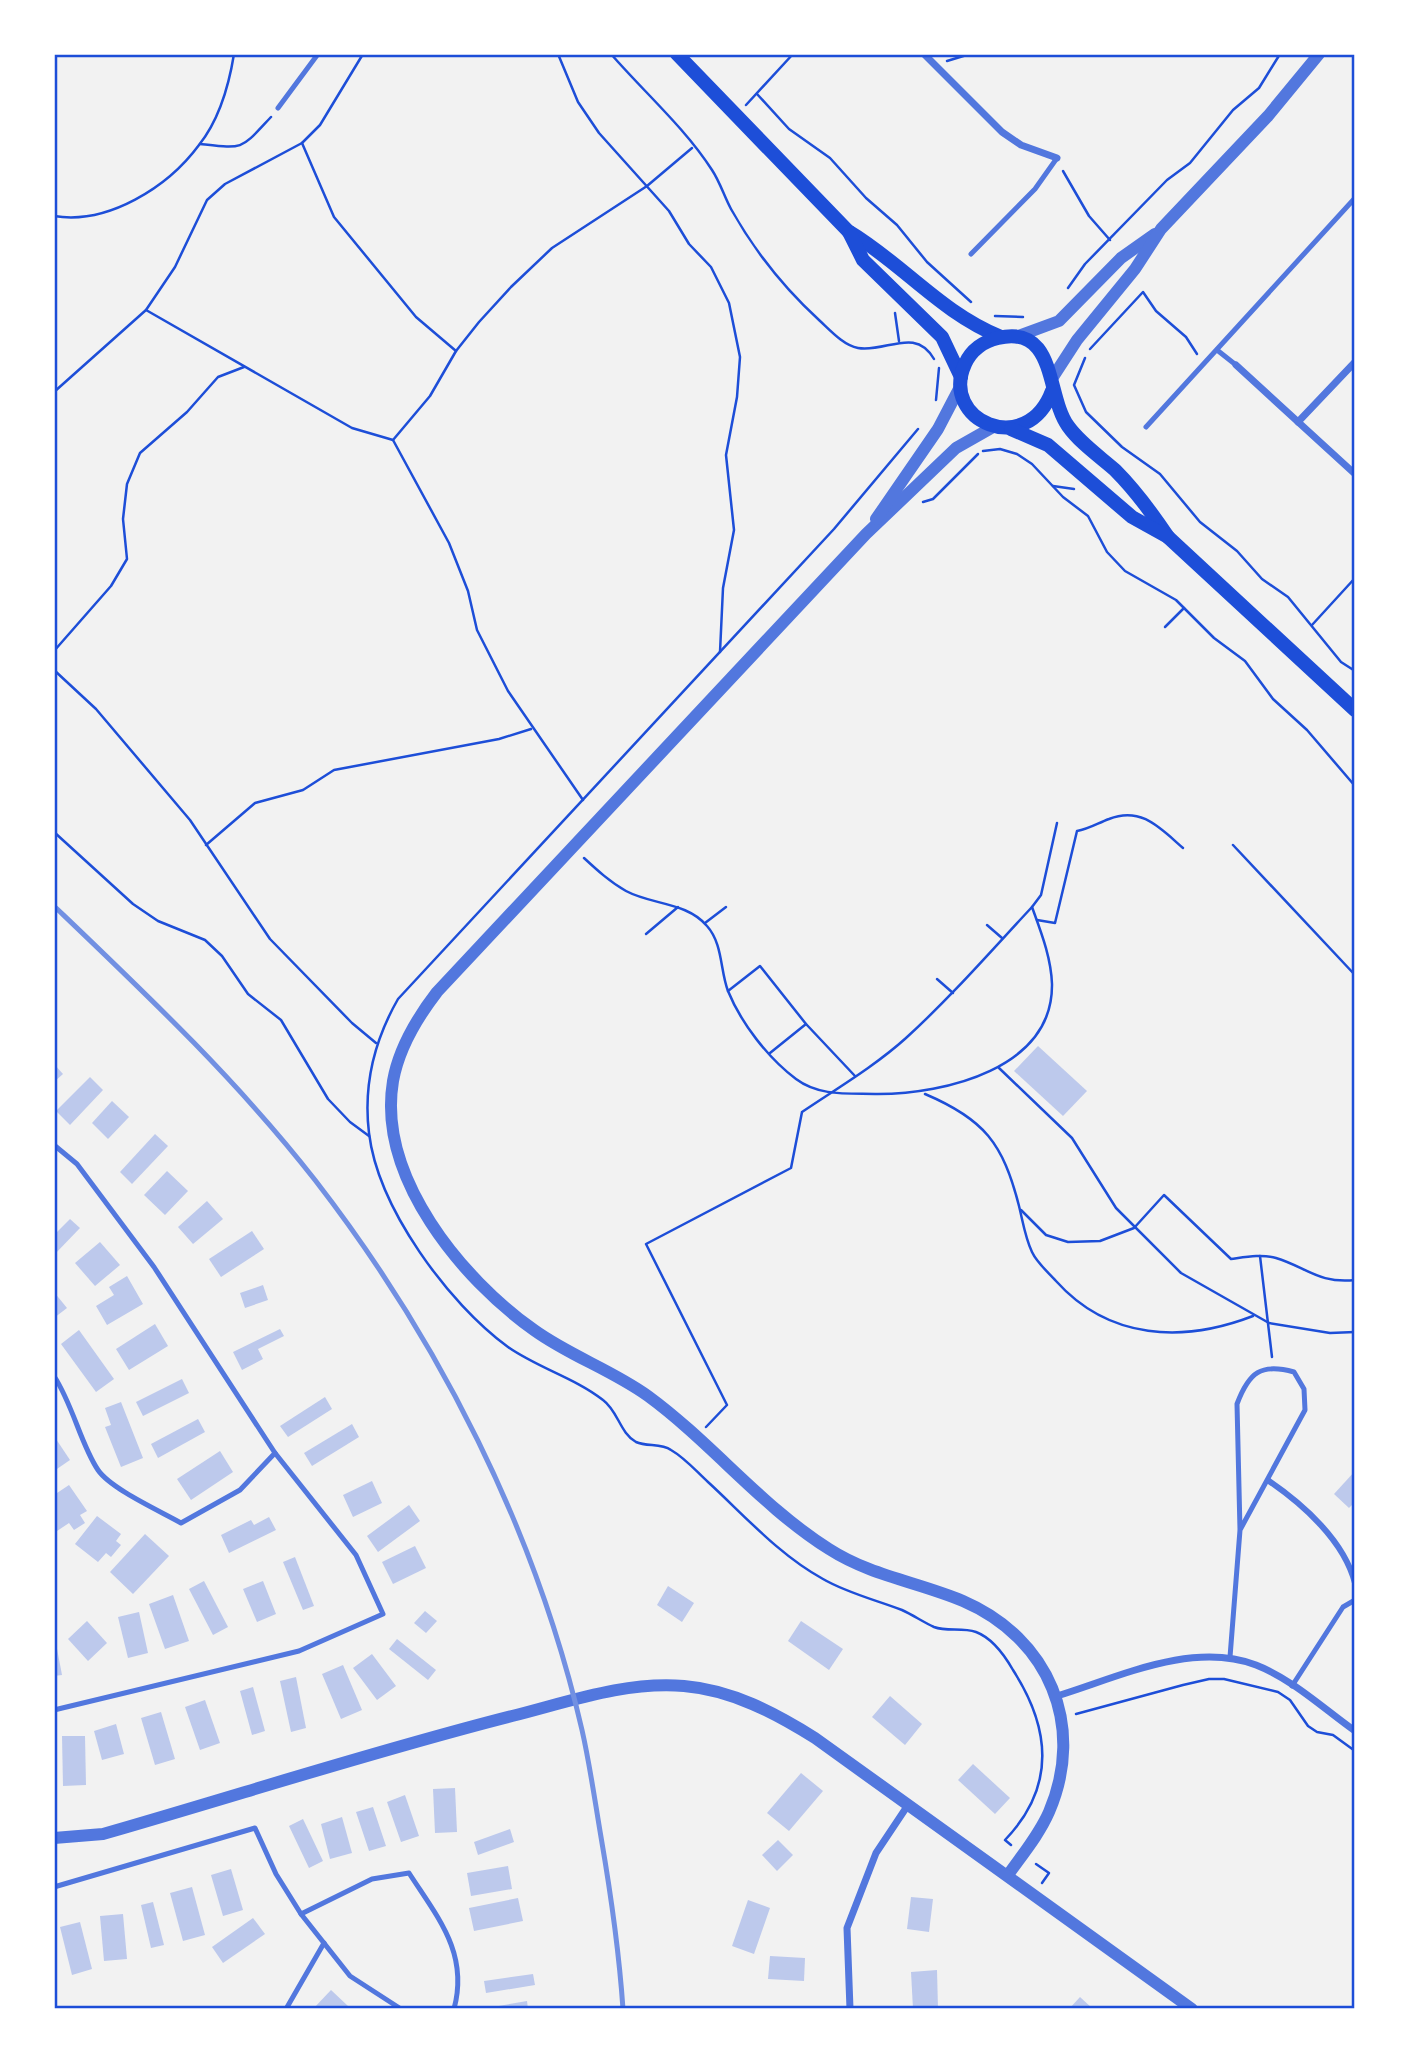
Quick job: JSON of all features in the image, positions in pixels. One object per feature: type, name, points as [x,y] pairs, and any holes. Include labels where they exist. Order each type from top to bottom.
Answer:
[{"type":"main road","points":[[677,54],[848,231],[877,248],[960,318],[1040,351],[1068,426],[1145,504],[1168,537],[1355,710]]},
{"type":"main road","points":[[848,231],[863,260],[942,337],[971,411],[993,427],[1009,429],[1048,445],[1132,517],[1168,537]]},
{"type":"main road","points":[[961,381],[966,362],[975,350],[987,341],[1008,337]]},
{"type":"main road","points":[[1009,429],[1024,425],[1037,417],[1047,406],[1052,384]]},
{"type":"street","points":[[924,54],[1002,132],[1021,145],[1057,158]]},
{"type":"street","points":[[930,61],[936,54]]},
{"type":"street","points":[[1052,384],[1076,340],[1135,269],[1161,229],[1268,116],[1319,54]]},
{"type":"street","points":[[1008,337],[1059,321],[1121,258],[1161,229]]},
{"type":"street","points":[[1298,422],[1355,362]]},
{"type":"street","points":[[1236,365],[1355,474]]},
{"type":"street","points":[[866,534],[938,429],[961,381]]},
{"type":"street","points":[[993,427],[956,448],[866,534],[437,992],[415,1020],[394,1079],[391,1106],[394,1132],[405,1169],[435,1230],[454,1256],[493,1298],[564,1349],[645,1394],[779,1512],[830,1549],[874,1573],[964,1601],[993,1618],[1031,1653],[1057,1696],[1062,1718],[1064,1755],[1059,1784],[1039,1831],[1008,1875]]},
{"type":"street","points":[[1269,1481],[1297,1500],[1349,1561],[1355,1583]]},
{"type":"street","points":[[1057,1696],[1153,1665],[1198,1658],[1230,1657],[1257,1665],[1292,1686],[1355,1731]]},
{"type":"street","points":[[54,1838],[103,1834],[441,1734],[604,1692],[659,1685],[713,1690],[769,1711],[816,1738],[1192,2009]]},
{"type":"street","points":[[849,2009],[847,1928],[876,1853],[908,1805]]},
{"type":"lane","points":[[278,108],[318,54]]},
{"type":"lane","points":[[971,254],[1035,189],[1057,158]]},
{"type":"lane","points":[[1146,427],[1206,364],[1226,336],[1355,198]]},
{"type":"lane","points":[[1217,350],[1236,365]]},
{"type":"lane","points":[[54,1145],[77,1164],[154,1267],[275,1453],[356,1555],[383,1614],[299,1651],[54,1710]]},
{"type":"lane","points":[[1230,1657],[1240,1530],[1237,1404],[1243,1387],[1257,1372],[1274,1367],[1294,1372],[1304,1389],[1305,1410],[1269,1481],[1240,1530]]},
{"type":"lane","points":[[54,1376],[65,1393],[99,1471],[132,1496],[181,1523],[240,1490],[275,1453]]},
{"type":"lane","points":[[1292,1686],[1343,1607],[1355,1600]]},
{"type":"lane","points":[[54,1887],[255,1828],[276,1874],[301,1914],[349,1976],[401,2009]]},
{"type":"lane","points":[[301,1914],[372,1879],[409,1873],[448,1932],[460,1983],[454,2009]]},
{"type":"lane","points":[[286,2009],[324,1943]]},
{"type":"path","points":[[54,216],[102,213],[135,199],[165,180],[200,144],[228,85],[234,54]]},
{"type":"path","points":[[54,392],[146,310],[175,267],[207,200],[225,184],[302,143],[327,114],[363,54]]},
{"type":"path","points":[[558,54],[578,102],[599,132],[669,211],[689,244],[711,267],[729,303],[740,357],[737,397],[726,455],[734,530],[723,588],[720,652]]},
{"type":"path","points":[[611,54],[712,171],[753,244],[794,296],[844,342],[866,349],[899,341],[916,342],[929,350],[939,368],[934,405]]},
{"type":"path","points":[[737,115],[793,54]]},
{"type":"path","points":[[930,61],[956,61],[970,54]]},
{"type":"path","points":[[200,144],[235,149],[243,146],[278,108]]},
{"type":"path","points":[[302,143],[334,217],[416,317],[456,351]]},
{"type":"path","points":[[393,440],[430,396],[456,351],[511,287],[552,248],[647,186],[693,147]]},
{"type":"path","points":[[1057,158],[1076,197],[1110,240]]},
{"type":"path","points":[[1206,364],[1186,337],[1164,320],[1143,292],[1089,351],[1074,385],[1086,412],[1122,447],[1160,474],[1199,522],[1237,551],[1262,579],[1288,597],[1341,663],[1355,670]]},
{"type":"path","points":[[146,310],[352,428],[393,440],[449,543],[468,591],[477,631],[531,729],[583,800]]},
{"type":"path","points":[[54,651],[111,586],[127,559],[123,519],[127,484],[139,453],[187,412],[218,377],[244,366]]},
{"type":"path","points":[[925,420],[860,500],[405,992],[376,1043],[368,1089],[369,1136],[386,1188],[410,1236],[455,1296],[508,1346],[602,1398],[615,1410],[629,1436],[646,1445],[669,1448],[779,1548],[824,1580],[903,1611],[935,1628],[974,1631],[994,1645],[1028,1692],[1039,1722],[1044,1768],[1036,1797],[1020,1825],[1005,1840],[1049,1873],[1034,1894]]},
{"type":"path","points":[[933,499],[969,459],[985,450],[1000,449],[1017,454],[1088,516],[1107,552],[1125,571],[1177,600],[1214,638],[1245,661],[1273,699],[1307,730],[1355,786]]},
{"type":"path","points":[[1312,625],[1355,578]]},
{"type":"path","points":[[1165,627],[1184,608]]},
{"type":"path","points":[[54,670],[134,752],[190,820],[270,939],[352,1023],[376,1043]]},
{"type":"path","points":[[206,845],[255,803],[303,790],[334,770],[499,739],[531,729]]},
{"type":"path","points":[[1037,920],[1055,923],[1077,831],[1113,817],[1137,814],[1148,818],[1183,848]]},
{"type":"path","points":[[696,1437],[727,1405],[646,1244],[791,1168],[802,1112],[904,1040],[953,993],[1032,907],[1041,895],[1057,823]]},
{"type":"path","points":[[555,830],[563,838]]},
{"type":"path","points":[[54,832],[133,904],[158,921],[205,940],[222,956],[248,994],[281,1020],[296,1041],[328,1099],[350,1122],[369,1136]]},
{"type":"path","points":[[1233,845],[1355,975]]},
{"type":"path","points":[[583,856],[626,891],[678,907],[705,923],[717,941],[728,991],[769,1054],[796,1079],[830,1093],[923,1093],[956,1085],[999,1068],[1035,1035],[1050,1001],[1049,958],[1032,907]]},
{"type":"path","points":[[646,934],[678,907]]},
{"type":"path","points":[[705,923],[726,907]]},
{"type":"path","points":[[987,925],[1002,938]]},
{"type":"path","points":[[728,991],[760,966],[806,1024],[855,1076]]},
{"type":"path","points":[[937,979],[953,993]]},
{"type":"path","points":[[769,1054],[806,1024]]},
{"type":"path","points":[[999,1068],[1072,1138],[1101,1185],[1134,1228],[1181,1273],[1269,1324],[1330,1333],[1355,1332]]},
{"type":"path","points":[[923,1093],[957,1108],[986,1130],[1001,1154],[1033,1256],[1067,1293],[1098,1313],[1148,1332],[1174,1334],[1223,1328],[1252,1316]]},
{"type":"path","points":[[1019,1208],[1046,1235],[1068,1242],[1100,1241],[1134,1228],[1164,1195],[1231,1259],[1260,1256],[1278,1259],[1314,1277],[1340,1282],[1355,1280]]},
{"type":"path","points":[[1260,1256],[1274,1367]]},
{"type":"path","points":[[1062,1718],[1196,1682],[1224,1679],[1278,1692],[1290,1700],[1308,1726],[1317,1732],[1333,1735],[1355,1751]]},
{"type":"building","points":[[1038,1046],[1087,1091],[1063,1116],[1014,1071]]},
{"type":"building","points":[[54,1064],[63,1074],[54,1082]]},
{"type":"building","points":[[90,1077],[103,1090],[70,1125],[56,1111]]},
{"type":"building","points":[[112,1101],[129,1117],[108,1139],[92,1123]]},
{"type":"building","points":[[155,1134],[168,1146],[132,1184],[120,1172]]},
{"type":"building","points":[[167,1171],[188,1191],[165,1215],[144,1195]]},
{"type":"building","points":[[207,1201],[223,1219],[193,1244],[178,1227]]},
{"type":"building","points":[[70,1219],[80,1228],[54,1255],[54,1235]]},
{"type":"building","points":[[252,1231],[264,1249],[221,1277],[209,1259]]},
{"type":"building","points":[[100,1242],[120,1265],[95,1286],[75,1263]]},
{"type":"building","points":[[127,1276],[143,1304],[107,1325],[96,1306],[114,1295],[109,1287]]},
{"type":"building","points":[[263,1285],[268,1300],[245,1308],[240,1293]]},
{"type":"building","points":[[54,1292],[67,1308],[54,1318]]},
{"type":"building","points":[[155,1324],[168,1346],[129,1370],[116,1349]]},
{"type":"building","points":[[280,1329],[284,1336],[258,1349],[263,1359],[242,1370],[233,1352]]},
{"type":"building","points":[[79,1330],[114,1379],[96,1392],[61,1344]]},
{"type":"building","points":[[182,1379],[189,1393],[143,1416],[136,1402]]},
{"type":"building","points":[[325,1397],[332,1409],[288,1437],[280,1426]]},
{"type":"building","points":[[121,1402],[143,1458],[121,1467],[105,1427],[111,1425],[105,1408]]},
{"type":"building","points":[[198,1419],[205,1432],[158,1458],[151,1444]]},
{"type":"building","points":[[352,1424],[359,1437],[312,1466],[304,1453]]},
{"type":"building","points":[[56,1439],[70,1460],[54,1471],[54,1440]]},
{"type":"building","points":[[220,1451],[233,1472],[191,1500],[177,1479]]},
{"type":"building","points":[[1355,1471],[1355,1502],[1349,1508],[1334,1494]]},
{"type":"building","points":[[372,1481],[382,1503],[353,1517],[343,1495]]},
{"type":"building","points":[[69,1485],[87,1511],[80,1515],[85,1523],[74,1530],[69,1523],[57,1531],[54,1527],[54,1495]]},
{"type":"building","points":[[409,1505],[420,1521],[378,1552],[367,1536]]},
{"type":"building","points":[[97,1516],[121,1534],[116,1541],[121,1545],[111,1557],[106,1553],[98,1562],[75,1544]]},
{"type":"building","points":[[269,1517],[276,1530],[229,1553],[221,1535],[251,1520],[254,1525]]},
{"type":"building","points":[[145,1534],[169,1556],[133,1594],[110,1572]]},
{"type":"building","points":[[415,1546],[426,1568],[393,1584],[382,1562]]},
{"type":"building","points":[[295,1557],[314,1606],[303,1610],[283,1562]]},
{"type":"building","points":[[204,1581],[228,1627],[213,1635],[189,1589]]},
{"type":"building","points":[[263,1581],[276,1614],[257,1622],[243,1589]]},
{"type":"building","points":[[668,1586],[694,1603],[682,1622],[657,1605]]},
{"type":"building","points":[[173,1595],[189,1641],[165,1649],[149,1604]]},
{"type":"building","points":[[425,1611],[437,1621],[426,1633],[414,1623]]},
{"type":"building","points":[[139,1612],[148,1653],[128,1658],[118,1617]]},
{"type":"building","points":[[87,1621],[107,1643],[88,1661],[68,1639]]},
{"type":"building","points":[[801,1621],[843,1649],[829,1670],[788,1641]]},
{"type":"building","points":[[54,1633],[62,1675],[54,1676]]},
{"type":"building","points":[[397,1639],[436,1670],[428,1680],[389,1649]]},
{"type":"building","points":[[372,1654],[396,1686],[377,1700],[353,1668]]},
{"type":"building","points":[[343,1665],[362,1710],[341,1719],[322,1674]]},
{"type":"building","points":[[296,1677],[306,1728],[291,1732],[280,1681]]},
{"type":"building","points":[[253,1687],[265,1731],[252,1735],[240,1691]]},
{"type":"building","points":[[890,1696],[922,1724],[905,1745],[872,1717]]},
{"type":"building","points":[[205,1700],[220,1743],[200,1750],[185,1707]]},
{"type":"building","points":[[161,1712],[175,1759],[155,1765],[141,1718]]},
{"type":"building","points":[[116,1724],[124,1754],[102,1760],[94,1731]]},
{"type":"building","points":[[62,1736],[85,1736],[86,1785],[63,1786]]},
{"type":"building","points":[[973,1764],[1010,1798],[995,1814],[958,1780]]},
{"type":"building","points":[[801,1773],[823,1791],[789,1831],[767,1813]]},
{"type":"building","points":[[455,1788],[457,1832],[435,1833],[433,1789]]},
{"type":"building","points":[[405,1795],[419,1836],[401,1842],[387,1802]]},
{"type":"building","points":[[373,1807],[386,1846],[369,1851],[356,1812]]},
{"type":"building","points":[[342,1817],[352,1853],[330,1859],[321,1824]]},
{"type":"building","points":[[303,1819],[323,1861],[309,1868],[289,1826]]},
{"type":"building","points":[[510,1829],[514,1842],[478,1855],[474,1842]]},
{"type":"building","points":[[778,1840],[793,1855],[777,1871],[762,1855]]},
{"type":"building","points":[[508,1866],[512,1889],[471,1896],[467,1873]]},
{"type":"building","points":[[231,1869],[243,1910],[223,1916],[211,1875]]},
{"type":"building","points":[[192,1887],[205,1935],[183,1941],[170,1893]]},
{"type":"building","points":[[911,1897],[933,1899],[929,1932],[907,1929]]},
{"type":"building","points":[[518,1898],[523,1921],[474,1931],[469,1908]]},
{"type":"building","points":[[748,1900],[770,1908],[754,1954],[732,1946]]},
{"type":"building","points":[[153,1902],[164,1945],[151,1948],[141,1905]]},
{"type":"building","points":[[123,1914],[127,1959],[104,1961],[100,1916]]},
{"type":"building","points":[[253,1918],[265,1934],[223,1963],[212,1947]]},
{"type":"building","points":[[80,1922],[92,1969],[72,1975],[60,1927]]},
{"type":"building","points":[[770,1956],[805,1958],[804,1981],[768,1979]]},
{"type":"building","points":[[937,1970],[938,2009],[913,2009],[911,1972]]},
{"type":"building","points":[[533,1974],[535,1985],[486,1993],[484,1981]]},
{"type":"building","points":[[331,1990],[348,2006],[346,2009],[313,2009]]},
{"type":"building","points":[[1080,1997],[1093,2009],[1069,2009]]},
{"type":"building","points":[[527,2001],[528,2009],[493,2009],[493,2007]]},
{"type":"railway","points":[[54,906],[222,1072],[315,1180],[403,1305],[478,1440],[538,1583],[582,1730],[611,1902],[623,2009]]}]
